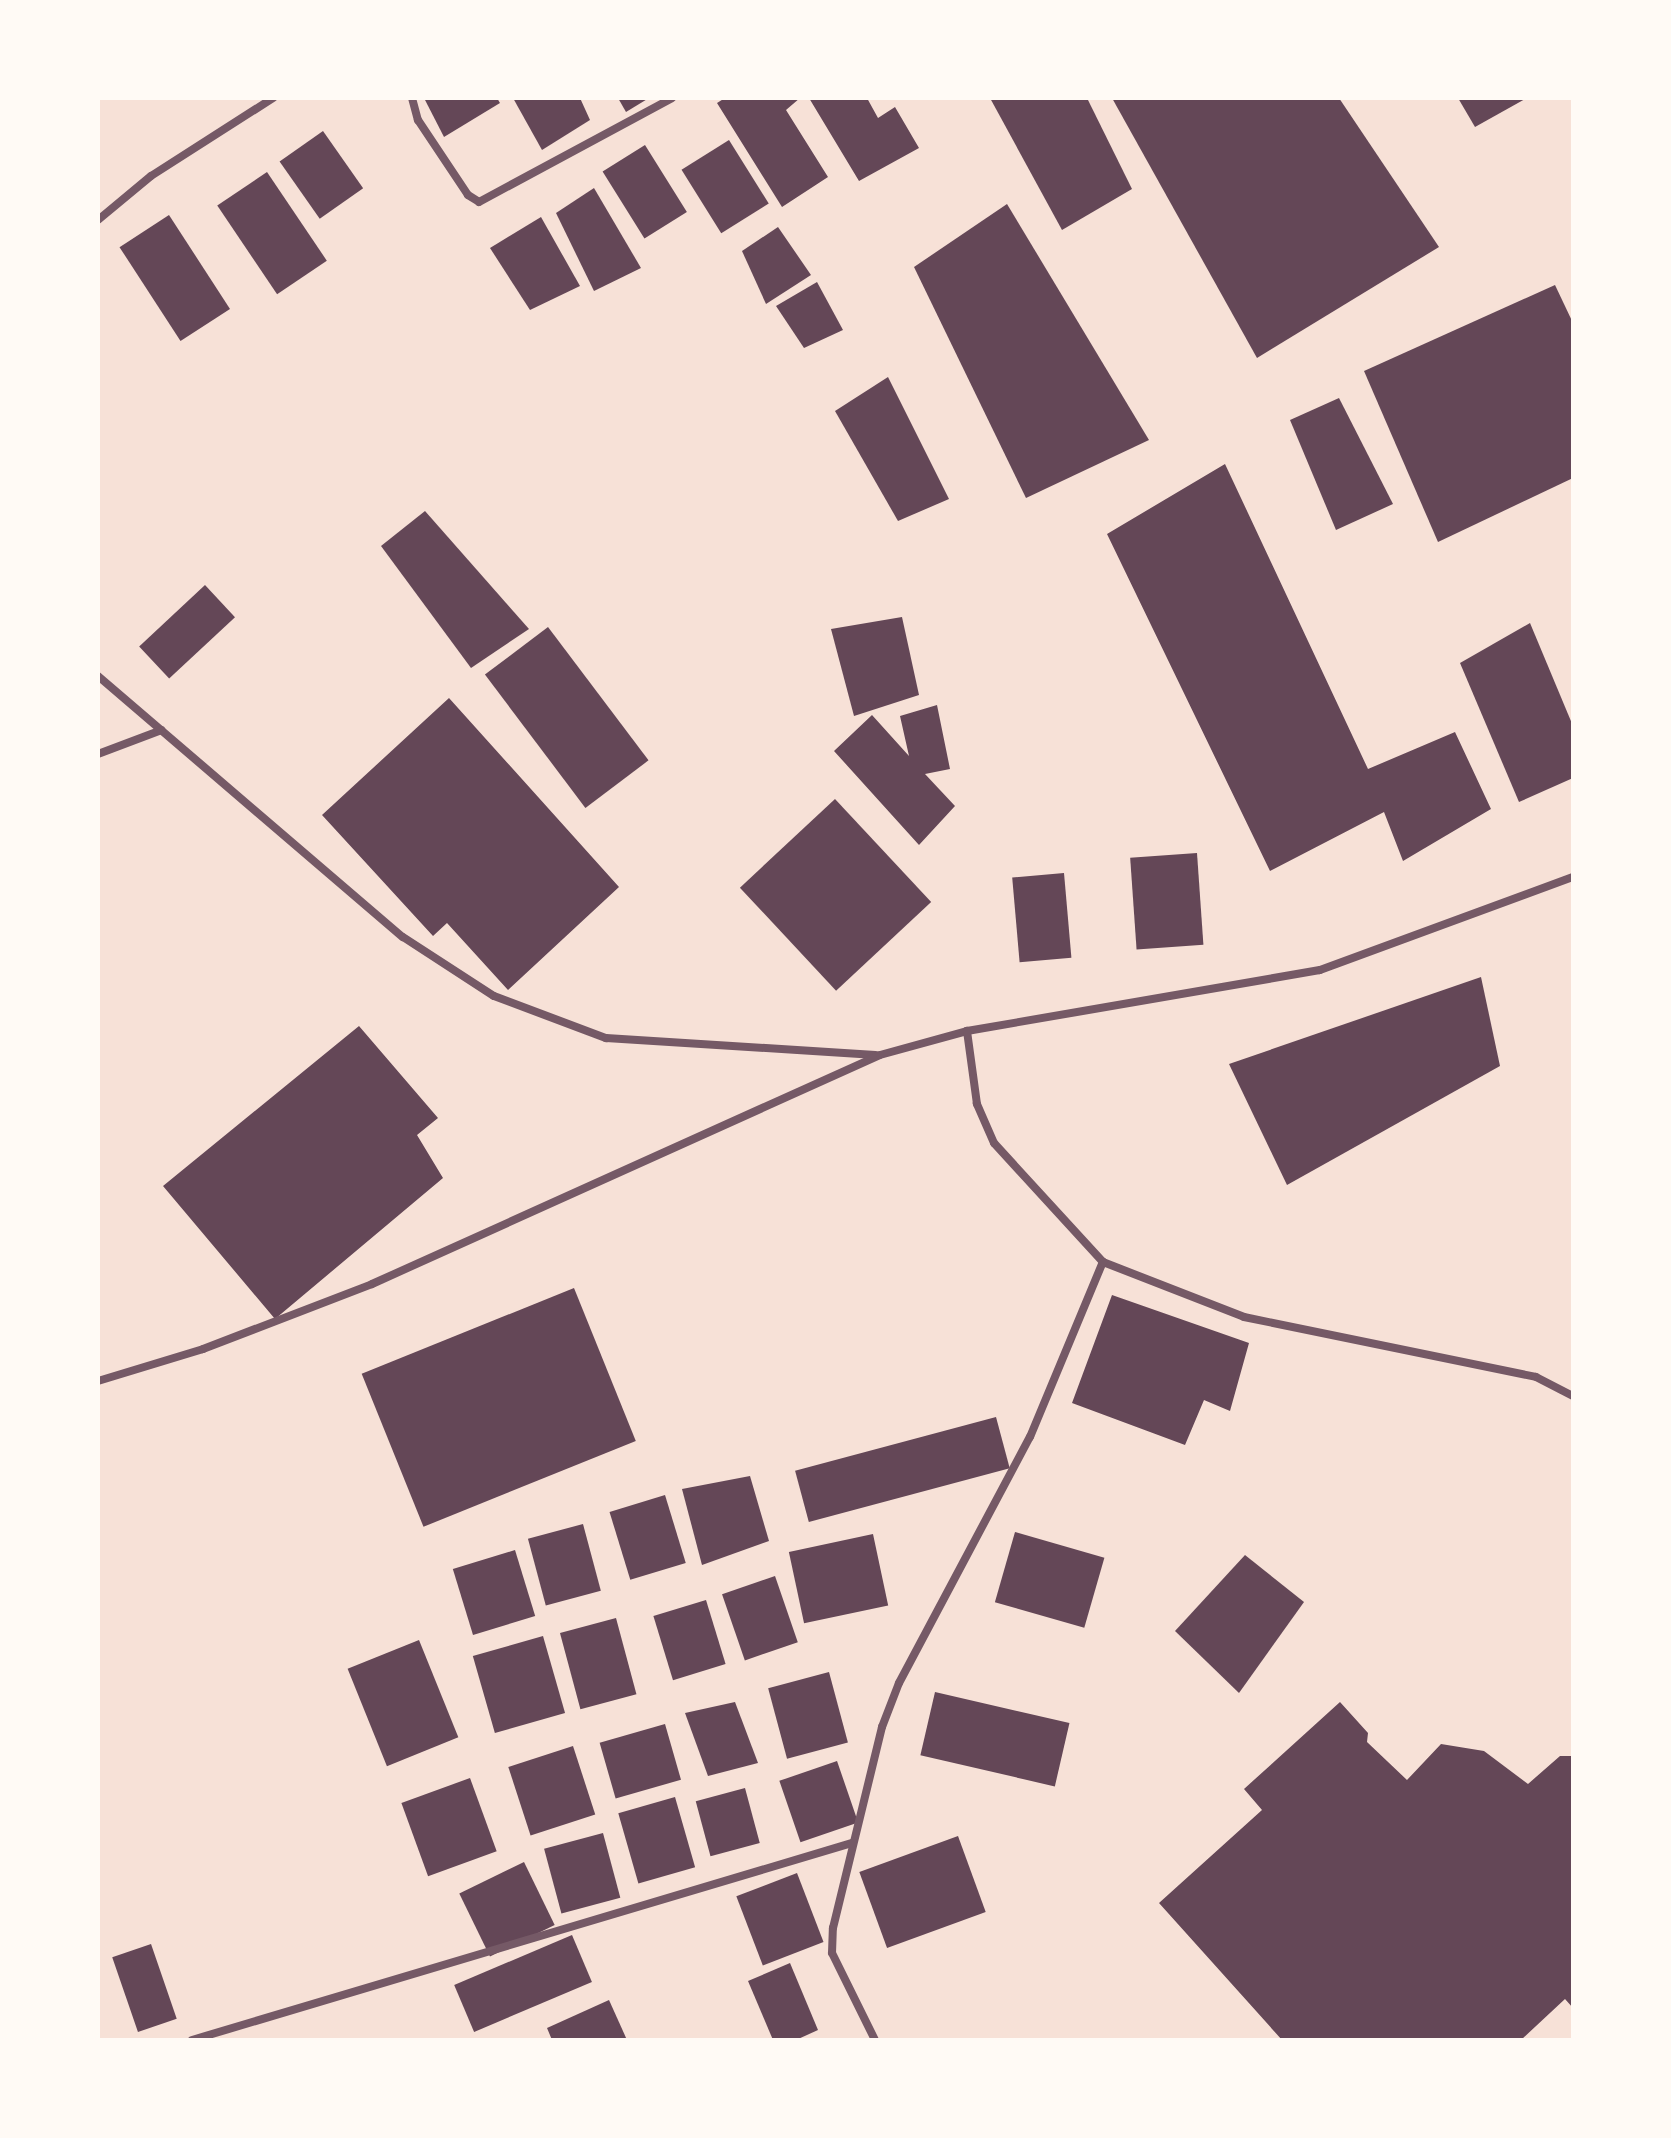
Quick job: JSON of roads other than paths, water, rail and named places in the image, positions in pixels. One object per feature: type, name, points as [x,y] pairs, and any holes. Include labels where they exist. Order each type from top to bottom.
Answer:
[{"type":"street","points":[[98,220],[151,176],[273,98]]},
{"type":"street","points":[[412,98],[418,120],[468,195],[479,202],[672,98]]},
{"type":"street","points":[[98,676],[403,937],[494,996],[606,1038],[880,1055]]},
{"type":"street","points":[[98,754],[162,730]]},
{"type":"street","points":[[98,1381],[203,1349],[372,1284],[880,1055],[967,1031],[1320,970],[1573,877]]},
{"type":"street","points":[[967,1031],[974,1093],[994,1143],[1103,1262],[1244,1317],[1536,1377],[1573,1396]]},
{"type":"street","points":[[875,2040],[832,1953],[852,1843],[882,1727],[899,1683],[1010,1479],[1103,1262]]},
{"type":"street","points":[[192,2040],[852,1843]]}]
